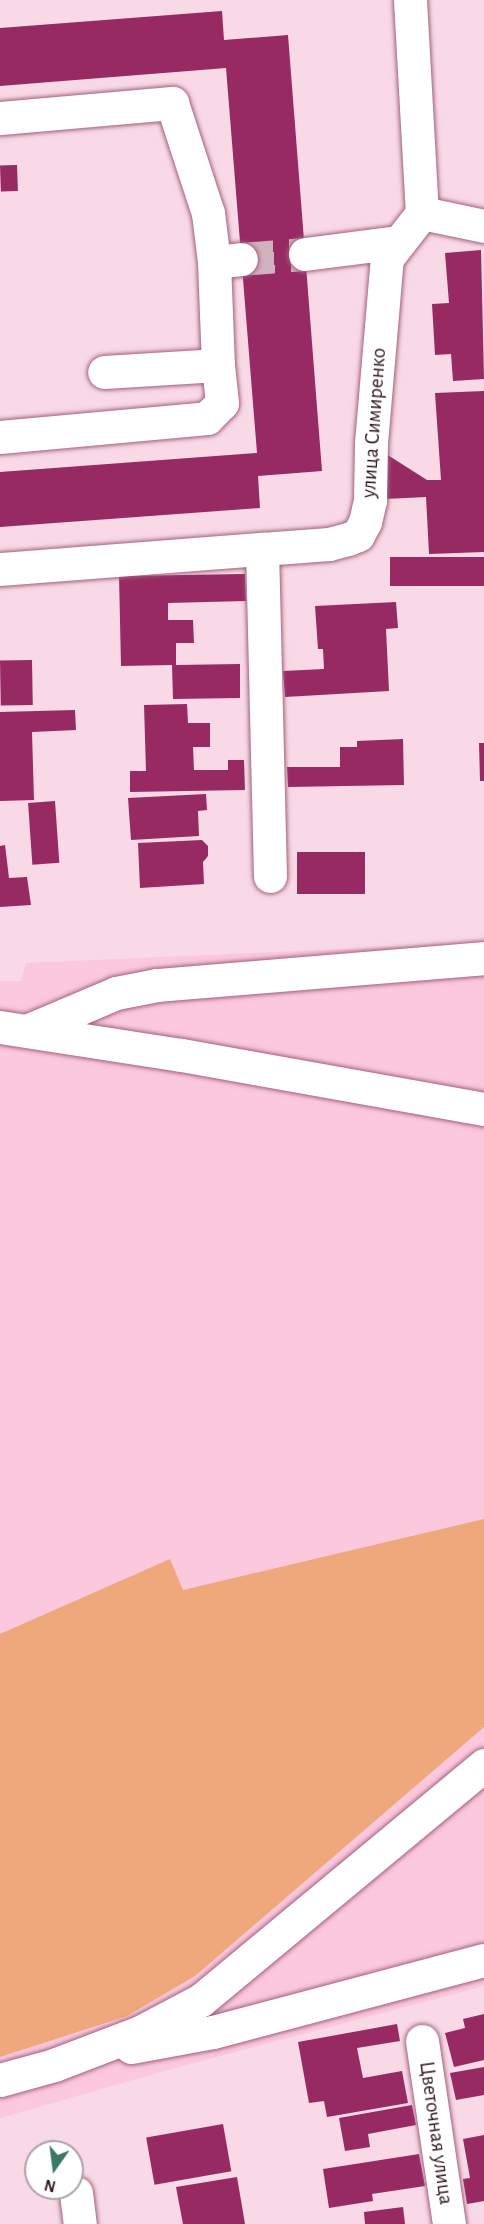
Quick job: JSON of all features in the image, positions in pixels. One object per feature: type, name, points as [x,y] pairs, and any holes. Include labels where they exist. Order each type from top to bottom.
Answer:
[{"type":"street","points":[[410,0],[422,213],[484,226]]},
{"type":"street","points":[[0,118],[172,103],[208,213],[227,261],[218,365],[222,403],[207,418],[0,436]]},
{"type":"street","name":"улица Симиренко","points":[[0,569],[329,544],[358,535],[365,522],[370,500],[370,443],[387,258],[422,213]]},
{"type":"street","points":[[305,254],[399,242]]},
{"type":"street","points":[[104,372],[218,365]]},
{"type":"street","points":[[262,549],[270,876]]},
{"type":"street","points":[[14,1029],[116,993],[157,984],[484,958]]},
{"type":"street","points":[[14,1029],[484,1109]]},
{"type":"street","points":[[0,2080],[54,2065],[140,2032],[201,2000],[484,1765]]},
{"type":"street","points":[[105,2045],[126,2048],[213,2032],[484,1960]]},
{"type":"street","name":"Цветочная улица","points":[[422,2042],[449,2224]]},
{"type":"shaded area","points":[[484,943],[484,1986],[164,2071],[0,2118],[0,981],[21,981],[26,963]]},
{"type":"shaded area","points":[[484,1519],[484,1727],[195,1976],[127,2016],[0,2057],[0,1634],[170,1559],[183,1590]]},
{"type":"building","points":[[222,11],[224,40],[288,35],[322,471],[258,476],[260,508],[0,527],[0,472],[257,453],[226,68],[0,86],[0,28]]},
{"type":"building","points":[[17,165],[18,191],[1,192],[0,166]]},
{"type":"building","points":[[481,250],[484,379],[453,381],[451,354],[435,355],[432,304],[449,303],[445,253]]},
{"type":"building","points":[[484,391],[484,552],[429,554],[426,497],[385,499],[383,452],[427,480],[441,480],[435,393]]},
{"type":"building","points":[[390,557],[484,557],[484,586],[390,586]]},
{"type":"building","points":[[245,574],[246,601],[168,603],[168,620],[193,620],[194,643],[176,643],[176,665],[240,664],[240,698],[173,699],[172,665],[121,666],[119,576]]},
{"type":"building","points":[[396,602],[398,628],[386,629],[389,691],[285,697],[283,671],[324,669],[323,649],[318,649],[315,606]]},
{"type":"building","points":[[32,660],[33,705],[1,706],[0,661]]},
{"type":"building","points":[[187,704],[188,723],[210,723],[210,747],[193,747],[194,770],[228,770],[228,760],[244,760],[245,790],[130,792],[130,771],[146,771],[144,705]]},
{"type":"building","points":[[75,710],[76,730],[32,732],[34,800],[0,801],[0,712]]},
{"type":"building","points":[[403,739],[404,785],[288,787],[287,767],[340,767],[340,747],[357,747],[357,741]]},
{"type":"building","points":[[479,743],[484,743],[484,781],[480,781]]},
{"type":"building","points":[[206,794],[207,810],[198,811],[199,836],[131,840],[128,798]]},
{"type":"building","points":[[55,801],[59,863],[32,865],[28,803]]},
{"type":"building","points":[[202,840],[208,846],[208,856],[203,862],[204,884],[140,888],[138,843]]},
{"type":"building","points":[[5,845],[9,878],[27,877],[31,905],[0,907],[0,846]]},
{"type":"building","points":[[297,852],[365,852],[365,894],[297,894]]},
{"type":"building","points":[[484,2014],[484,2060],[454,2067],[445,2033],[465,2028],[463,2019]]},
{"type":"building","points":[[397,2024],[400,2041],[357,2048],[363,2078],[402,2071],[408,2103],[327,2117],[324,2101],[309,2103],[298,2042]]},
{"type":"building","points":[[484,2067],[484,2095],[456,2100],[450,2073]]},
{"type":"building","points":[[412,2105],[416,2125],[368,2134],[370,2147],[345,2151],[339,2118]]},
{"type":"building","points":[[223,2124],[231,2171],[155,2185],[146,2138]]},
{"type":"building","points":[[484,2135],[484,2201],[467,2204],[463,2179],[470,2178],[463,2139]]},
{"type":"building","points":[[419,2154],[425,2186],[372,2194],[373,2201],[329,2208],[323,2169]]},
{"type":"building","points":[[237,2177],[245,2224],[183,2224],[176,2187]]},
{"type":"building","points":[[403,2207],[405,2224],[365,2224],[364,2212]]},
{"type":"tunnel","points":[[241,259],[305,254]]}]
